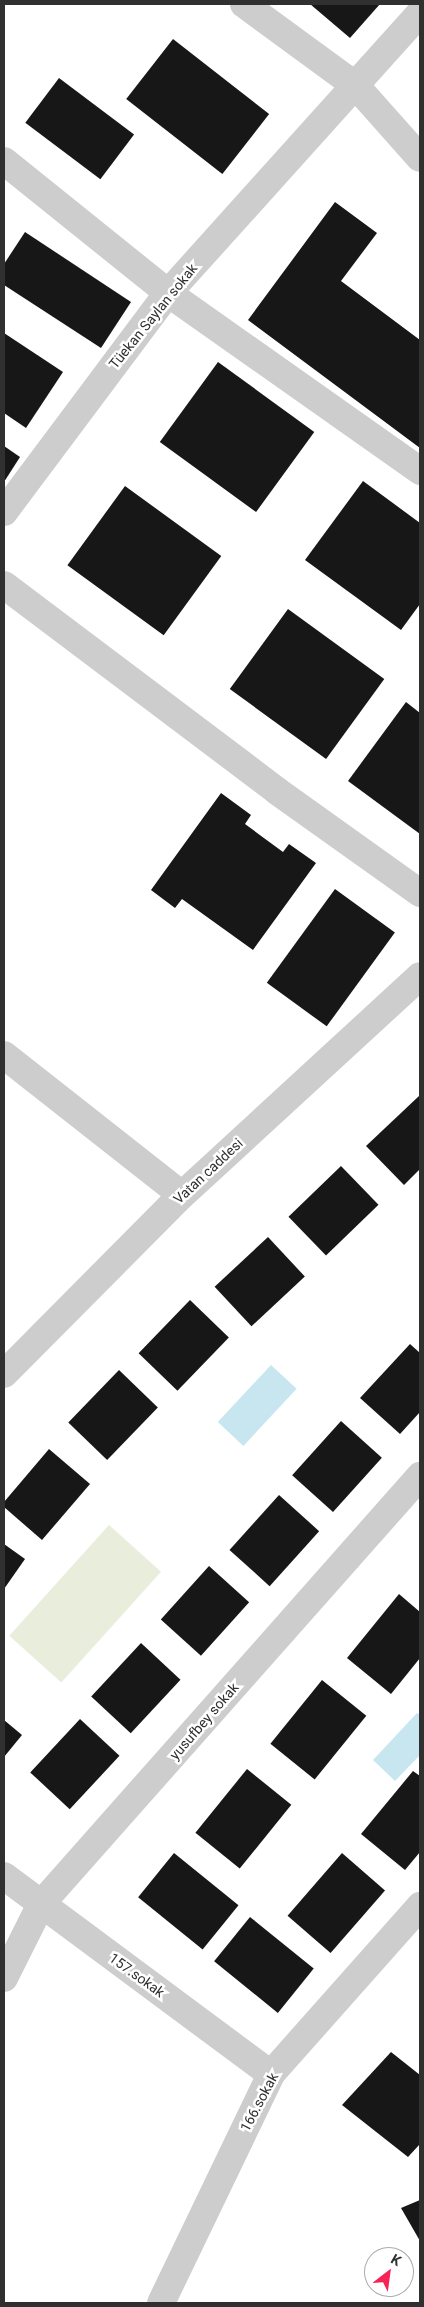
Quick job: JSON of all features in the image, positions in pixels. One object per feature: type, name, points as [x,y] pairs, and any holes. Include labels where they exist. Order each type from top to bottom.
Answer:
[{"type":"street","points":[[244,4],[356,86],[420,158]]},
{"type":"street","name":"Tüekan Saylan sokak","points":[[4,512],[168,293],[420,13]]},
{"type":"street","points":[[4,161],[168,293],[420,471]]},
{"type":"street","points":[[4,585],[277,791],[420,893]]},
{"type":"street","name":"Vatan caddesi","points":[[4,1374],[182,1195],[420,976]]},
{"type":"street","points":[[4,1055],[182,1195]]},
{"type":"street","name":"yusufbey sokak","points":[[4,1978],[41,1904],[420,1476]]},
{"type":"street","name":"157.sokak","points":[[4,1876],[271,2074]]},
{"type":"street","name":"166.sokak","points":[[161,2303],[271,2074],[420,1906]]},
{"type":"green space","points":[[109,1525],[161,1572],[61,1683],[9,1636]]},
{"type":"water","points":[[271,1365],[297,1389],[243,1446],[218,1422]]},
{"type":"water","points":[[417,1713],[420,1715],[420,1755],[395,1781],[373,1760]]},
{"type":"building","points":[[310,4],[380,4],[350,38]]},
{"type":"building","points":[[173,39],[269,114],[222,174],[126,99]]},
{"type":"building","points":[[59,78],[134,135],[100,179],[25,123]]},
{"type":"building","points":[[335,202],[377,233],[341,281],[420,340],[420,448],[248,320]]},
{"type":"building","points":[[25,232],[131,302],[101,348],[4,285],[4,264]]},
{"type":"building","points":[[4,333],[63,372],[26,428],[4,413]]},
{"type":"building","points":[[218,362],[314,432],[256,512],[160,442]]},
{"type":"building","points":[[4,446],[20,457],[4,482]]},
{"type":"building","points":[[363,481],[420,523],[420,604],[401,630],[305,560]]},
{"type":"building","points":[[125,486],[221,556],[164,635],[67,565]]},
{"type":"building","points":[[288,609],[384,679],[326,759],[230,689]]},
{"type":"building","points":[[406,702],[420,713],[420,834],[348,781]]},
{"type":"building","points":[[221,793],[251,815],[245,824],[283,852],[289,844],[316,863],[253,950],[182,899],[175,908],[151,890]]},
{"type":"building","points":[[335,889],[395,932],[327,1026],[267,983]]},
{"type":"building","points":[[419,1096],[420,1169],[404,1185],[366,1146]]},
{"type":"building","points":[[341,1166],[379,1205],[326,1256],[288,1217]]},
{"type":"building","points":[[268,1237],[305,1276],[251,1326],[215,1287]]},
{"type":"building","points":[[190,1300],[229,1338],[177,1391],[139,1353]]},
{"type":"building","points":[[410,1344],[420,1353],[420,1412],[400,1434],[360,1398]]},
{"type":"building","points":[[119,1370],[158,1408],[107,1460],[68,1423]]},
{"type":"building","points":[[341,1421],[382,1458],[333,1512],[292,1475]]},
{"type":"building","points":[[49,1449],[90,1484],[42,1540],[4,1507],[4,1502]]},
{"type":"building","points":[[279,1495],[319,1531],[270,1586],[229,1550]]},
{"type":"building","points":[[4,1544],[25,1559],[4,1589]]},
{"type":"building","points":[[209,1566],[249,1602],[201,1656],[161,1620]]},
{"type":"building","points":[[399,1594],[420,1612],[420,1658],[391,1694],[347,1658]]},
{"type":"building","points":[[141,1643],[180,1680],[131,1733],[91,1696]]},
{"type":"building","points":[[322,1680],[366,1716],[315,1780],[270,1744]]},
{"type":"building","points":[[80,1719],[119,1756],[70,1809],[30,1772]]},
{"type":"building","points":[[4,1720],[22,1735],[4,1757]]},
{"type":"building","points":[[247,1769],[291,1805],[240,1869],[195,1833]]},
{"type":"building","points":[[413,1771],[420,1776],[420,1852],[405,1870],[361,1834]]},
{"type":"building","points":[[174,1853],[239,1905],[203,1950],[138,1897]]},
{"type":"building","points":[[342,1853],[385,1890],[331,1953],[288,1916]]},
{"type":"building","points":[[250,1917],[314,1969],[278,2013],[214,1961]]},
{"type":"building","points":[[391,2052],[420,2075],[420,2144],[408,2157],[342,2105]]},
{"type":"building","points":[[420,2200],[420,2241],[401,2208]]}]
